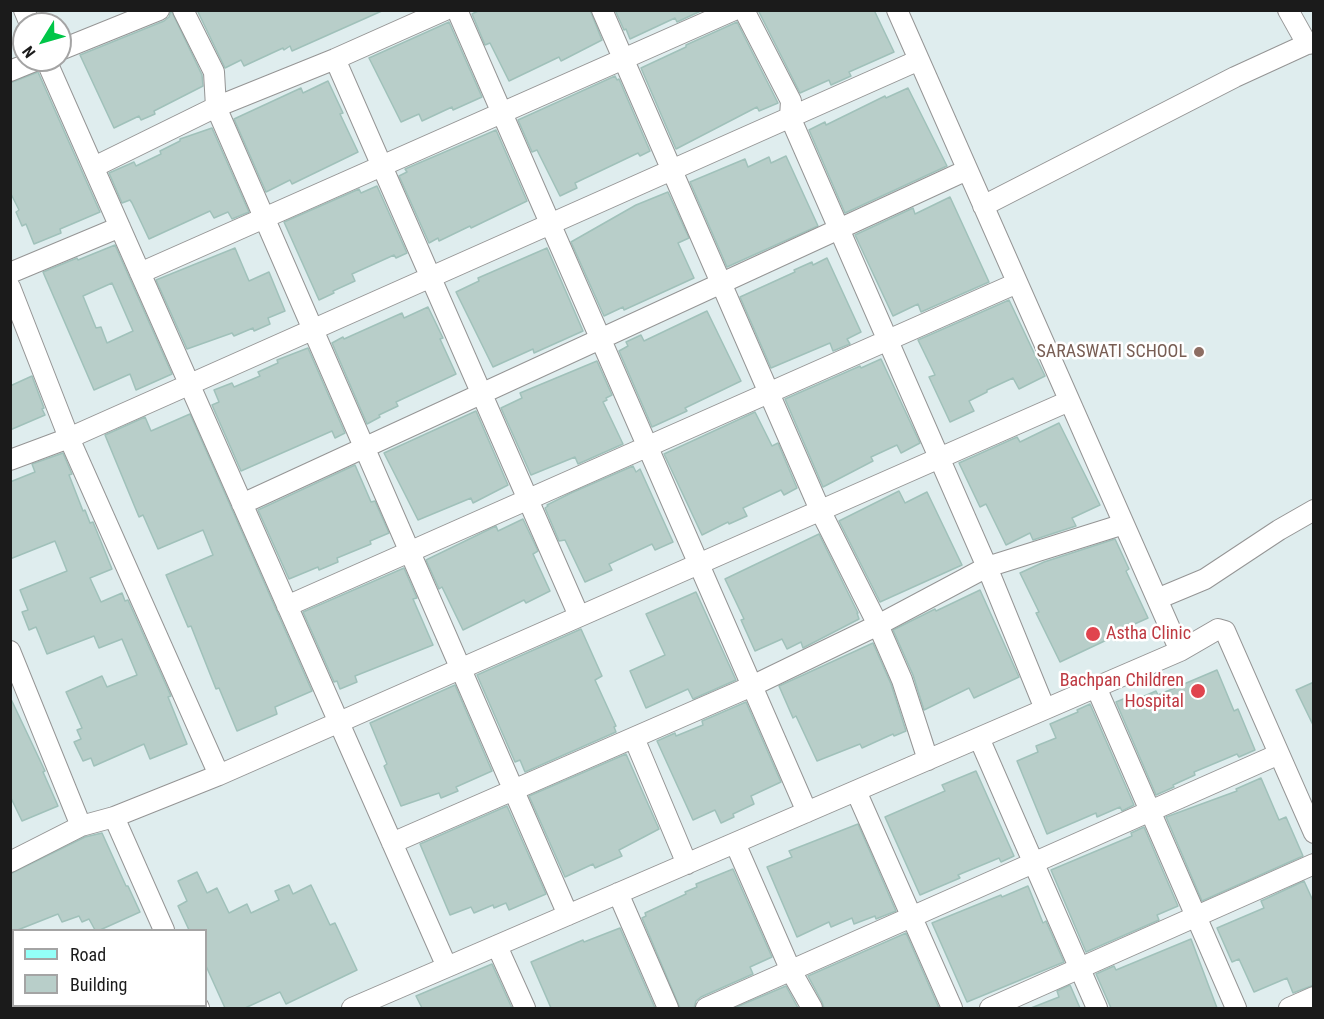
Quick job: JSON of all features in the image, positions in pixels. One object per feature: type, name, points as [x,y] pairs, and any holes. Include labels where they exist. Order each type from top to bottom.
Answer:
[{"type":"street","points":[[72,45],[159,10]]},
{"type":"street","points":[[183,10],[214,72],[216,107],[568,915]]},
{"type":"street","points":[[94,167],[216,107],[335,59],[445,10]]},
{"type":"street","points":[[457,10],[807,812]]},
{"type":"street","points":[[602,10],[820,510],[878,625],[902,680],[928,760]]},
{"type":"street","points":[[140,273],[734,10]]},
{"type":"street","points":[[744,10],[792,101],[790,117],[987,567],[1045,709]]},
{"type":"street","points":[[897,10],[1180,651]]},
{"type":"street","points":[[983,206],[1235,77],[1310,44],[1288,10]]},
{"type":"street","points":[[335,59],[579,616]]},
{"type":"street","points":[[10,460],[69,438],[919,60]]},
{"type":"street","points":[[51,72],[447,967]]},
{"type":"street","points":[[242,504],[967,170]]},
{"type":"street","points":[[10,273],[120,227]]},
{"type":"street","points":[[287,606],[1017,283]]},
{"type":"street","points":[[10,287],[69,438],[219,775]]},
{"type":"street","points":[[10,862],[81,826],[114,817],[219,775],[1069,401]]},
{"type":"street","points":[[1157,599],[1205,579],[1279,530],[1314,510]]},
{"type":"street","points":[[392,843],[752,686],[878,625],[987,567],[1124,524]]},
{"type":"street","points":[[352,1008],[377,1004],[447,967],[1180,651],[1218,628],[1225,631],[1314,832]]},
{"type":"street","points":[[10,651],[81,826]]},
{"type":"street","points":[[1096,687],[1236,1008]]},
{"type":"street","points":[[634,738],[687,864]]},
{"type":"street","points":[[979,738],[1096,1008]]},
{"type":"street","points":[[706,1008],[1279,753]]},
{"type":"street","points":[[856,791],[952,1008]]},
{"type":"street","points":[[114,817],[164,929]]},
{"type":"street","points":[[735,843],[791,971],[812,1008]]},
{"type":"street","points":[[990,1008],[1314,864]]},
{"type":"street","points":[[618,893],[668,1008]]},
{"type":"street","points":[[497,946],[525,1008]]},
{"type":"street","points":[[1288,1008],[1314,997]]},
{"type":"building","points":[[171,10],[202,75],[203,86],[154,111],[155,114],[141,120],[139,116],[114,128],[80,55],[164,21],[169,17]]},
{"type":"building","points":[[197,10],[384,10],[292,51],[290,46],[244,66],[241,60],[225,68]]},
{"type":"building","points":[[480,10],[590,10],[602,40],[561,61],[559,57],[509,81],[490,43],[485,45],[472,14]]},
{"type":"building","points":[[615,10],[703,10],[677,22],[675,18],[630,39]]},
{"type":"building","points":[[758,10],[874,10],[894,52],[849,72],[851,76],[831,85],[829,80],[800,93]]},
{"type":"building","points":[[449,22],[482,97],[453,110],[452,107],[422,121],[419,114],[401,122],[369,58]]},
{"type":"building","points":[[737,22],[778,103],[759,111],[757,107],[676,149],[641,68]]},
{"type":"building","points":[[38,72],[100,212],[60,229],[61,233],[34,244],[26,224],[22,226],[16,212],[19,210],[10,192],[10,83]]},
{"type":"building","points":[[615,76],[617,80],[619,79],[650,151],[640,156],[638,153],[575,183],[577,188],[560,196],[537,150],[532,152],[518,120]]},
{"type":"building","points":[[328,81],[358,152],[292,184],[290,180],[266,192],[234,119],[301,88],[303,93]]},
{"type":"building","points":[[908,88],[947,166],[845,213],[809,130],[825,122],[826,125],[885,96],[886,98]]},
{"type":"building","points":[[212,128],[249,212],[232,219],[228,212],[214,218],[210,211],[149,239],[130,200],[122,203],[109,173],[134,162],[136,166],[161,154],[160,151],[180,139]]},
{"type":"building","points":[[496,130],[527,201],[471,228],[470,226],[439,241],[438,238],[429,243],[399,176],[407,172],[405,169]]},
{"type":"building","points":[[786,156],[818,226],[727,267],[690,182],[745,159],[748,167],[769,157],[771,163]]},
{"type":"building","points":[[377,186],[407,253],[396,258],[394,255],[352,274],[355,281],[319,300],[284,222],[359,189],[361,193]]},
{"type":"building","points":[[668,192],[689,238],[678,243],[694,278],[624,310],[623,307],[604,316],[571,242],[636,205]]},
{"type":"building","points":[[950,197],[989,282],[921,312],[918,304],[893,316],[855,235],[913,208],[915,214]]},
{"type":"building","points":[[115,245],[172,374],[136,390],[130,374],[94,390],[43,272],[77,258],[78,260]],"holes":[[[112,283],[133,331],[107,343],[101,327],[96,328],[83,296]]]},
{"type":"building","points":[[235,248],[249,281],[269,272],[285,311],[268,318],[270,324],[254,331],[253,328],[234,336],[232,333],[187,349],[156,280]]},
{"type":"building","points":[[547,248],[583,331],[534,353],[533,349],[493,367],[456,292],[479,281],[478,278]]},
{"type":"building","points":[[827,258],[861,332],[847,339],[850,344],[833,351],[830,343],[771,368],[740,297],[795,272],[794,270]]},
{"type":"building","points":[[1009,300],[1045,376],[1019,389],[1013,378],[987,390],[969,401],[974,411],[950,422],[929,377],[935,375],[918,340]]},
{"type":"building","points":[[428,307],[443,338],[440,339],[456,374],[396,402],[398,406],[367,424],[332,343],[402,313],[404,318]]},
{"type":"building","points":[[707,311],[741,381],[685,408],[687,411],[652,427],[619,351],[628,346],[626,342],[641,335],[644,341]]},
{"type":"building","points":[[308,348],[345,433],[335,438],[332,431],[241,471],[212,405],[219,402],[214,390],[232,383],[234,387],[260,376],[258,372],[278,363],[277,360]]},
{"type":"building","points":[[881,359],[920,443],[901,453],[897,445],[871,457],[873,461],[823,487],[785,399]]},
{"type":"building","points":[[597,361],[612,395],[603,402],[623,444],[578,464],[575,457],[531,475],[501,408],[522,398],[520,393]]},
{"type":"building","points":[[32,376],[45,415],[10,430],[10,386]]},
{"type":"building","points":[[476,411],[508,485],[473,503],[471,498],[418,520],[384,453]]},
{"type":"building","points":[[755,412],[772,446],[778,443],[797,488],[784,495],[781,490],[743,508],[747,516],[729,524],[728,522],[702,535],[664,454]]},
{"type":"building","points":[[190,414],[312,691],[275,707],[277,714],[237,731],[166,575],[213,555],[203,530],[158,549],[143,515],[139,517],[105,435],[145,417],[151,431]]},
{"type":"building","points":[[1059,423],[1100,505],[1072,518],[1076,526],[1033,540],[1030,533],[1006,545],[986,504],[980,507],[959,463],[1017,437],[1020,442]]},
{"type":"building","points":[[63,453],[83,511],[85,510],[90,523],[93,522],[112,569],[90,578],[101,602],[122,593],[125,601],[128,600],[171,696],[168,697],[187,744],[150,759],[144,744],[94,766],[91,758],[83,761],[74,742],[81,739],[77,730],[82,728],[66,692],[102,676],[107,687],[137,675],[122,639],[99,648],[94,636],[47,654],[36,627],[29,630],[22,612],[28,610],[20,590],[67,571],[55,541],[10,559],[10,482],[35,472],[32,464]]},
{"type":"building","points":[[355,465],[371,502],[375,501],[389,533],[370,541],[371,544],[337,558],[338,562],[319,570],[318,567],[289,579],[258,510]]},
{"type":"building","points":[[633,466],[636,472],[640,469],[673,542],[655,550],[652,544],[609,564],[612,570],[585,582],[565,540],[559,541],[545,508],[571,493]]},
{"type":"building","points":[[899,491],[905,503],[927,492],[962,565],[880,602],[839,521]]},
{"type":"building","points":[[523,519],[538,551],[533,554],[550,591],[526,603],[524,600],[463,630],[442,587],[439,589],[426,560],[496,526],[498,531]]},
{"type":"building","points":[[819,534],[859,619],[803,648],[801,642],[787,649],[782,639],[755,651],[741,620],[744,619],[725,579]]},
{"type":"building","points":[[1115,539],[1129,569],[1126,571],[1148,618],[1128,627],[1131,633],[1115,641],[1113,637],[1060,662],[1036,613],[1039,612],[1020,573],[1044,562]]},
{"type":"building","points":[[404,568],[417,598],[413,599],[433,645],[355,676],[357,682],[340,689],[337,681],[334,682],[303,612]]},
{"type":"building","points":[[980,590],[1019,677],[974,698],[969,688],[924,710],[913,675],[893,630]]},
{"type":"building","points":[[696,592],[736,680],[693,699],[688,689],[646,708],[630,671],[665,655],[646,614]]},
{"type":"building","points":[[581,629],[602,676],[595,680],[616,726],[614,727],[616,732],[525,772],[520,760],[515,762],[477,675]]},
{"type":"building","points":[[873,643],[891,684],[906,731],[894,736],[893,734],[862,748],[860,744],[817,761],[796,716],[793,718],[779,686]]},
{"type":"building","points":[[1217,670],[1234,711],[1238,709],[1255,750],[1239,757],[1237,754],[1194,772],[1195,775],[1156,795],[1116,702],[1133,695],[1135,700],[1156,691],[1158,695]]},
{"type":"building","points":[[1314,682],[1314,727],[1296,690]]},
{"type":"building","points":[[455,685],[492,771],[456,787],[458,791],[441,798],[439,793],[401,806],[384,766],[387,764],[370,723]]},
{"type":"building","points":[[10,697],[45,771],[43,772],[58,806],[22,821],[10,796]]},
{"type":"building","points":[[746,702],[781,782],[751,796],[754,804],[733,814],[734,817],[721,823],[715,810],[693,820],[657,741],[703,725],[702,721]]},
{"type":"building","points":[[1090,704],[1134,805],[1122,811],[1120,807],[1097,817],[1096,813],[1047,834],[1017,761],[1038,752],[1036,746],[1056,738],[1050,724]]},
{"type":"building","points":[[626,754],[659,829],[619,850],[622,856],[595,868],[593,864],[565,877],[529,796]]},
{"type":"building","points":[[976,771],[1014,856],[1001,862],[999,858],[958,875],[960,878],[920,895],[885,817],[945,791],[942,785]]},
{"type":"building","points":[[1261,778],[1279,820],[1286,817],[1303,856],[1202,901],[1166,817],[1237,791],[1236,789]]},
{"type":"building","points":[[507,806],[546,894],[509,910],[506,903],[494,908],[493,905],[474,913],[471,907],[450,915],[420,844]]},
{"type":"building","points":[[858,824],[896,911],[854,924],[852,918],[831,927],[829,922],[797,937],[767,867],[792,857],[789,851]]},
{"type":"building","points":[[1144,827],[1178,906],[1157,915],[1159,920],[1086,952],[1051,870],[1132,836],[1131,833]]},
{"type":"building","points":[[102,833],[140,912],[102,929],[94,929],[89,919],[82,922],[79,916],[62,922],[58,914],[20,929],[12,929],[10,933],[10,874],[85,837]]},
{"type":"building","points":[[733,869],[772,957],[750,967],[753,974],[701,997],[696,1001],[694,1008],[680,1008],[642,918],[646,916],[645,913],[686,894],[685,892],[697,887],[696,884]]},
{"type":"building","points":[[197,872],[207,893],[217,888],[229,913],[247,904],[251,913],[279,900],[275,891],[289,885],[293,894],[311,885],[330,925],[335,923],[357,970],[286,1004],[280,992],[245,1008],[225,1008],[207,968],[207,929],[189,929],[178,906],[187,901],[178,881]]},
{"type":"building","points":[[1304,881],[1314,903],[1314,985],[1293,993],[1287,978],[1254,992],[1239,959],[1232,962],[1217,928],[1264,908],[1261,901]]},
{"type":"building","points":[[1028,886],[1043,923],[1046,921],[1064,962],[967,1002],[932,923]]},
{"type":"building","points":[[620,928],[655,1008],[551,1008],[531,962],[583,940],[584,942]]},
{"type":"building","points":[[906,933],[939,1008],[824,1008],[808,976]]},
{"type":"building","points":[[1191,939],[1217,1008],[1111,1008],[1096,974],[1114,966],[1116,970]]},
{"type":"building","points":[[492,964],[512,1008],[422,1008],[416,996]]},
{"type":"building","points":[[1070,985],[1080,1008],[1031,1008],[1059,997],[1057,991]]},
{"type":"building","points":[[786,986],[798,1008],[734,1008]]},
{"type":"place","name":"SARASWATI SCHOOL","points":[[1199,352]]},
{"type":"place","name":"Astha Clinic","points":[[1093,634]]},
{"type":"place","name":"Bachpan Children Hospital","points":[[1198,691]]}]
